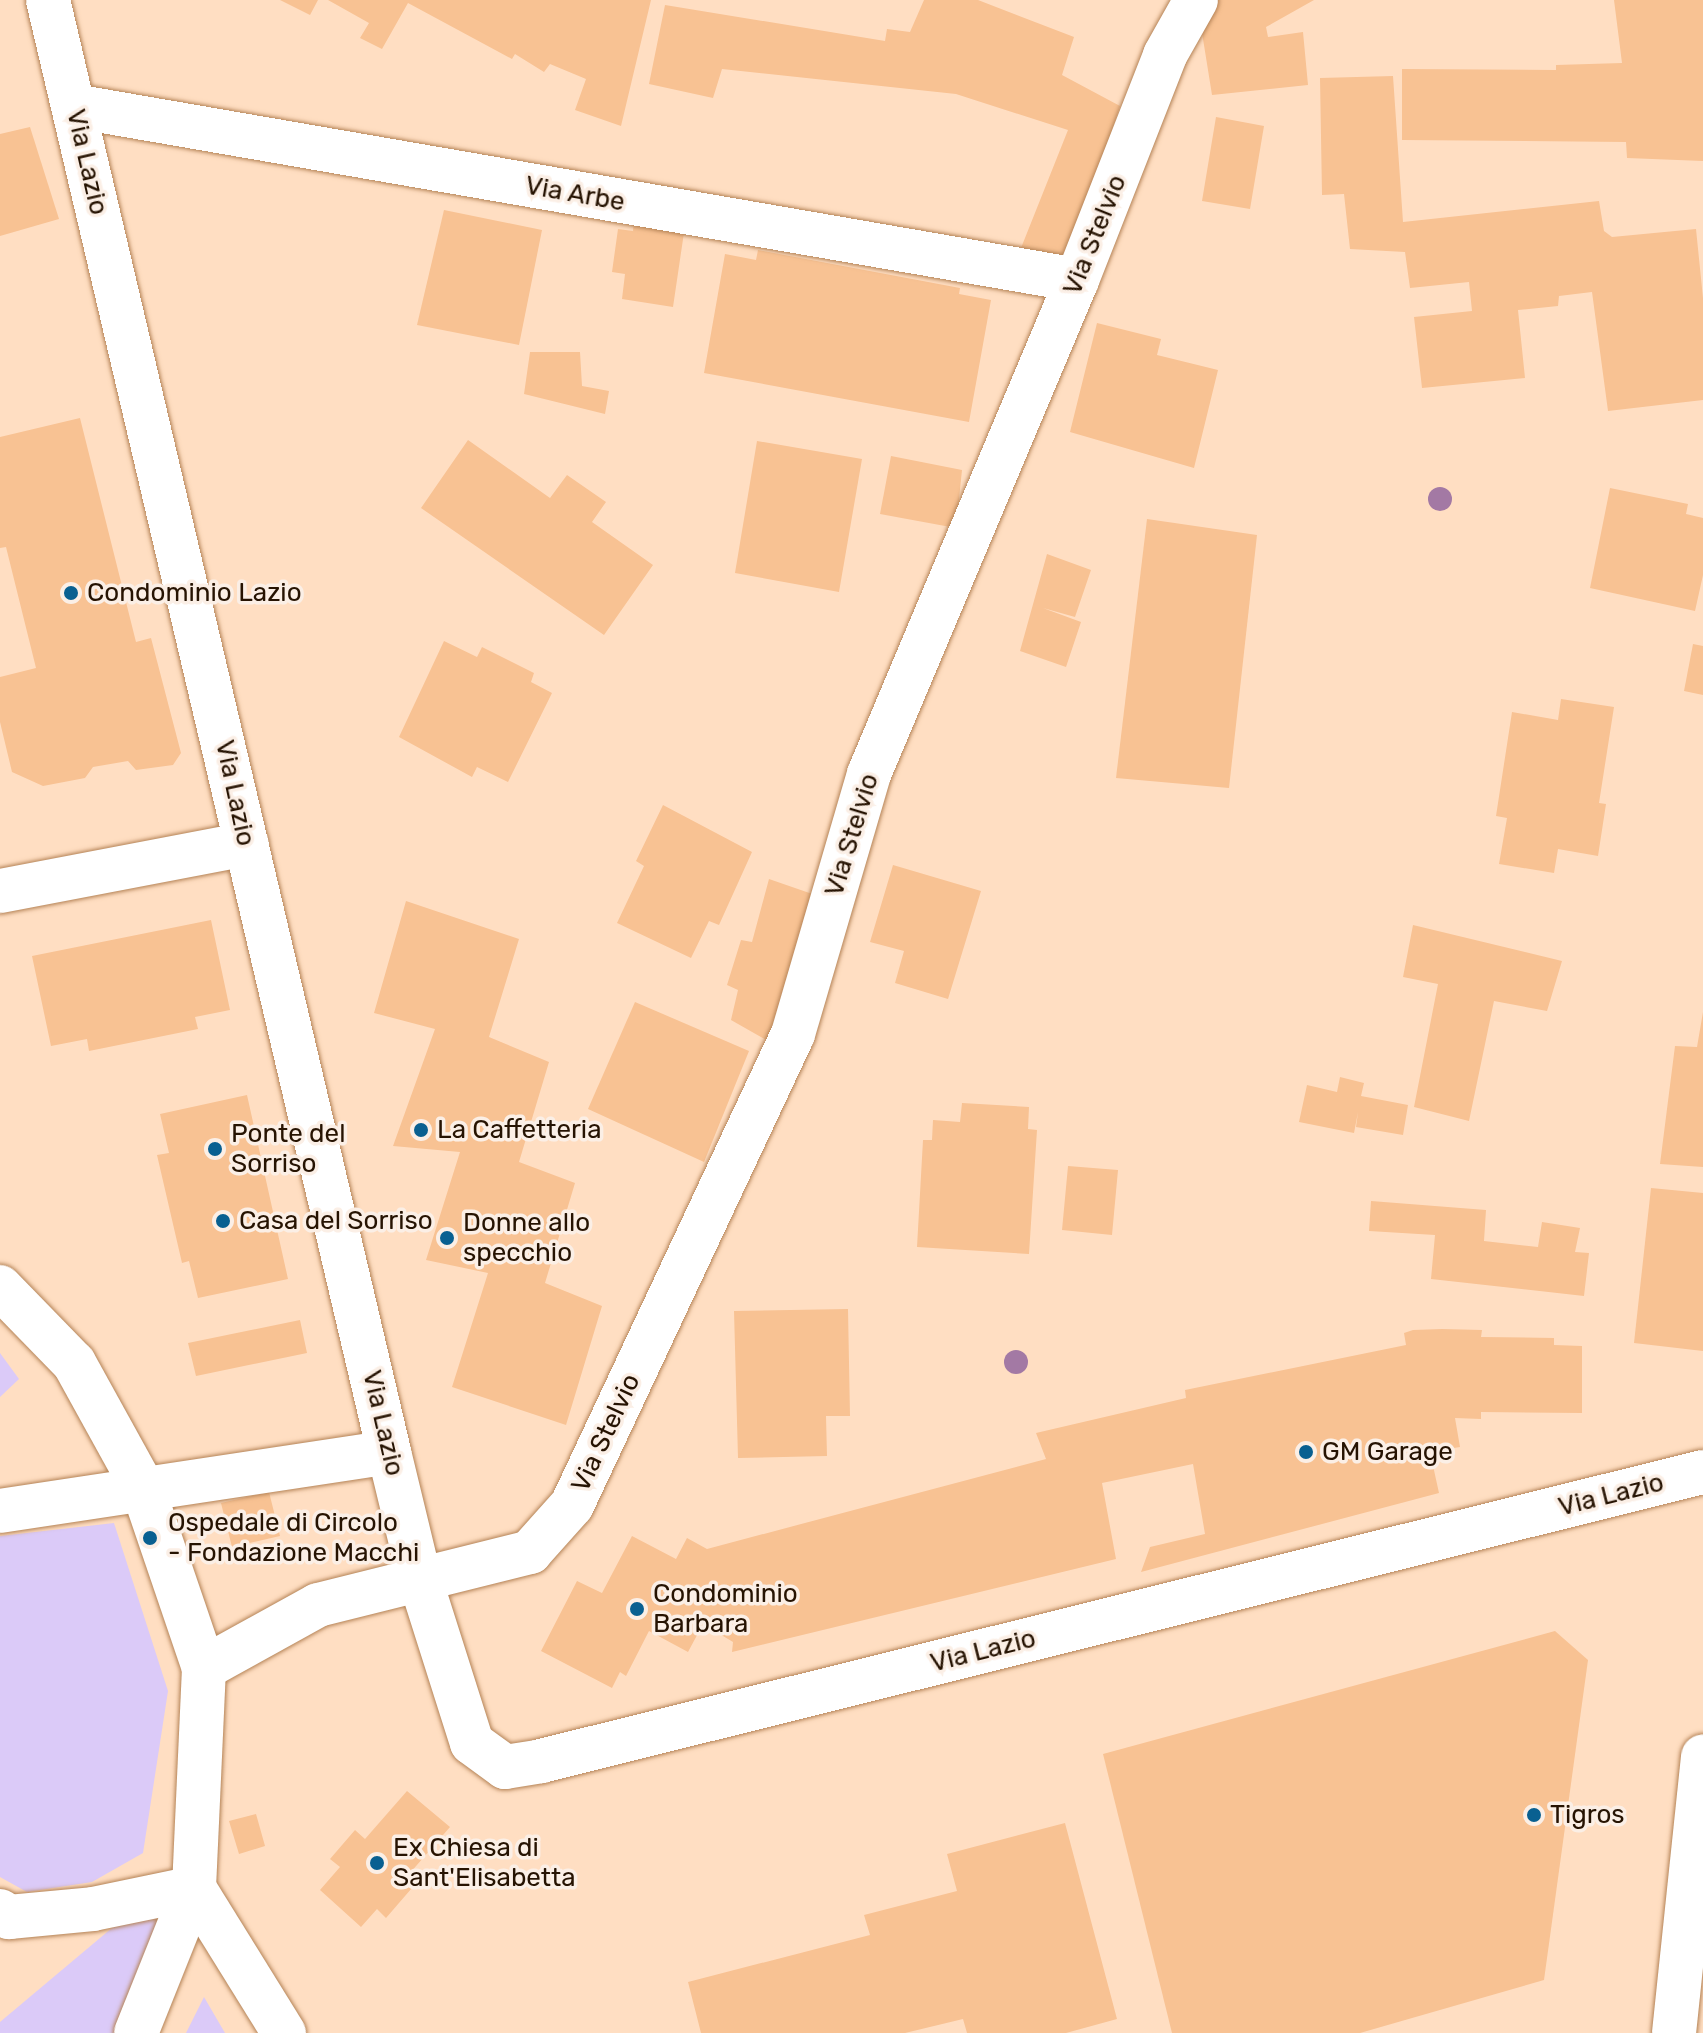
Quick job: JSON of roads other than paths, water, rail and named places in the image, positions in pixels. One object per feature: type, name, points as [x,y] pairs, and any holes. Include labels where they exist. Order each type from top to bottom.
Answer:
[{"type":"street","name":"Via Lazio","points":[[48,0],[419,1576],[472,1743],[505,1767],[1703,1472]]},
{"type":"street","name":"Via Stelvio","points":[[204,1668],[318,1605],[419,1576],[530,1552],[572,1505],[793,1034],[869,774],[1077,280],[1165,55],[1196,0]]},
{"type":"street","name":"Via Arbe","points":[[74,106],[1077,280]]},
{"type":"street","points":[[0,891],[247,844]]},
{"type":"street","points":[[0,1287],[74,1363],[142,1486],[204,1668],[194,1888],[136,2033]]},
{"type":"street","points":[[0,1511],[142,1486],[284,1472],[389,1452]]},
{"type":"street","points":[[1676,2033],[1693,1951],[1703,1757]]},
{"type":"street","points":[[0,1911],[9,1917],[93,1909],[194,1888]]},
{"type":"street","points":[[194,1888],[284,2033]]},
{"type":"street","points":[[1676,2033],[1703,2010]]},
{"type":"place","name":"Condominio Lazio","points":[[71,593]]},
{"type":"place","name":"La Caffetteria","points":[[421,1130]]},
{"type":"place","name":"Ponte del Sorriso","points":[[215,1149]]},
{"type":"place","name":"Casa del Sorriso","points":[[223,1221]]},
{"type":"place","name":"Donne allo specchio","points":[[447,1238]]},
{"type":"place","name":"GM Garage","points":[[1306,1452]]},
{"type":"place","name":"Ospedale di Circolo - Fondazione Macchi","points":[[150,1538]]},
{"type":"place","name":"Condominio Barbara","points":[[637,1609]]},
{"type":"place","name":"Tigros","points":[[1534,1815]]},
{"type":"place","name":"Ex Chiesa di Sant'Elisabetta","points":[[377,1863]]}]
